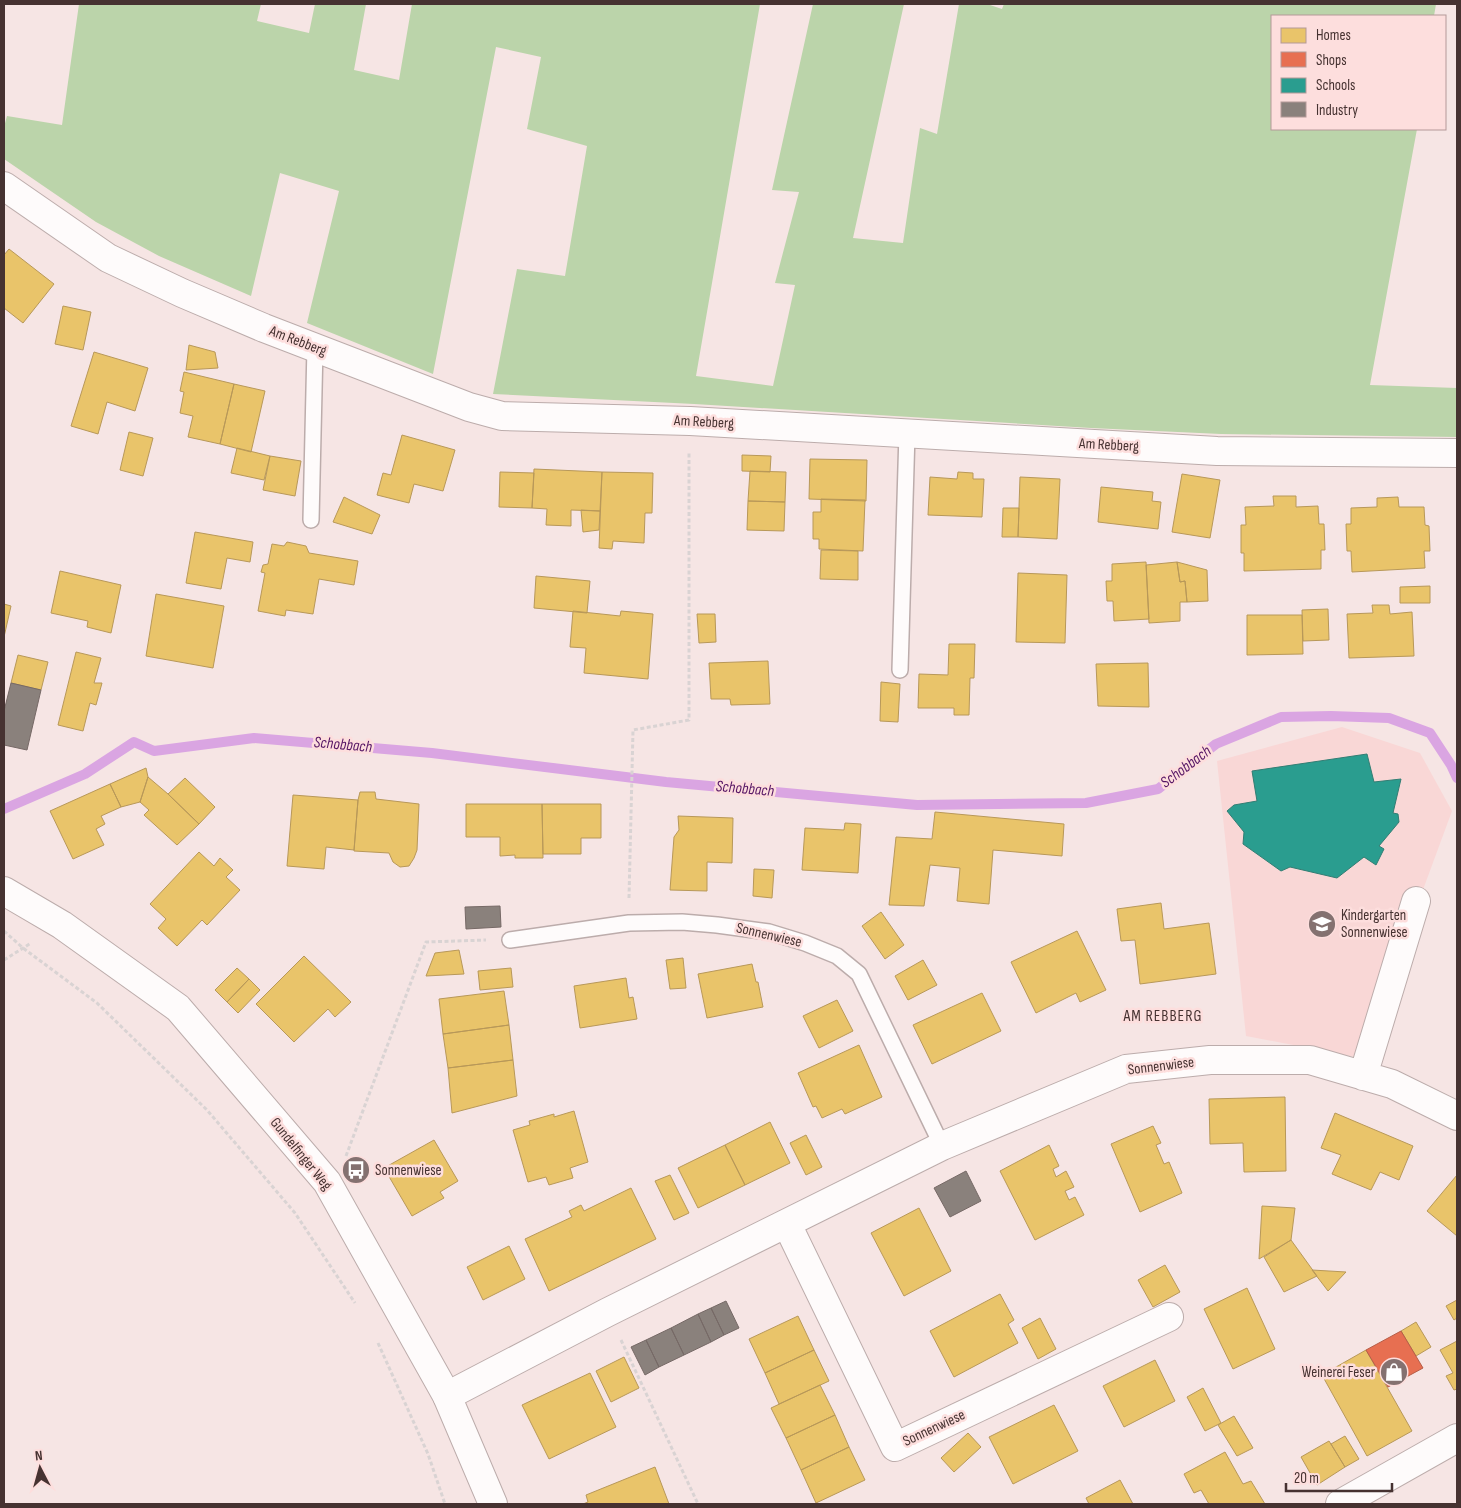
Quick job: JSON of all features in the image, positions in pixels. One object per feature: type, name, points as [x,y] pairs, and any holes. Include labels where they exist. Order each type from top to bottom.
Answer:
[{"type":"street","name":"Am Rebberg","points":[[4,186],[108,258],[255,324],[469,407],[502,416],[690,421],[1217,451],[1457,453]]},
{"type":"street","name":"Gundelfinger Weg","points":[[4,891],[62,925],[178,1008],[327,1182],[447,1396],[494,1504]]},
{"type":"street","points":[[1363,1076],[1416,901]]},
{"type":"street","name":"Sonnenwiese","points":[[447,1396],[608,1312],[942,1146],[1126,1069],[1210,1060],[1310,1060],[1392,1084],[1457,1116]]},
{"type":"street","name":"Sonnenwiese","points":[[788,1224],[895,1447],[1170,1317]]},
{"type":"street","points":[[1340,1504],[1457,1438]]},
{"type":"lane","points":[[311,520],[315,347]]},
{"type":"lane","points":[[900,670],[908,433]]},
{"type":"lane","name":"Sonnenwiese","points":[[510,940],[629,923],[682,922],[718,924],[770,932],[837,956],[859,974],[942,1146]]},
{"type":"path","points":[[629,923],[633,730],[689,720],[690,421]]},
{"type":"path","points":[[4,931],[23,948],[97,1003],[207,1110],[295,1213],[359,1308]]},
{"type":"path","points":[[327,1182],[342,1168],[426,942],[510,940]]},
{"type":"path","points":[[608,1312],[698,1504]]},
{"type":"path","points":[[377,1342],[428,1454],[444,1504]]},
{"type":"shaded area","name":"Kindergarten Sonnenwiese","points":[[1342,727],[1420,753],[1452,811],[1361,1058],[1246,1036],[1217,761]]},
{"type":"green space","points":[[79,4],[261,4],[257,21],[309,33],[315,4],[366,4],[354,70],[399,80],[412,4],[760,4],[696,376],[773,386],[795,285],[775,283],[799,192],[772,190],[813,4],[904,4],[853,238],[903,243],[920,128],[937,134],[959,4],[987,4],[1002,9],[1004,4],[1436,4],[1434,15],[1271,15],[1271,130],[1417,130],[1370,385],[1457,388],[1457,437],[1221,434],[493,394],[517,269],[565,276],[587,146],[527,129],[541,57],[496,47],[433,374],[307,323],[339,191],[280,173],[251,296],[159,256],[96,222],[4,159],[4,127],[7,116],[62,125]]},
{"type":"building: Homes","points":[[9,249],[54,284],[23,323],[4,308],[4,255]]},
{"type":"building: Homes","points":[[63,306],[91,312],[83,350],[55,344]]},
{"type":"building: Homes","points":[[189,345],[215,352],[218,368],[186,370]]},
{"type":"building: Homes","points":[[94,352],[148,368],[135,411],[107,402],[98,434],[71,426]]},
{"type":"building: Homes","points":[[184,372],[234,384],[220,444],[188,437],[193,416],[180,413],[184,392],[180,391]]},
{"type":"building: Homes","points":[[234,384],[265,391],[251,452],[220,444]]},
{"type":"building: Homes","points":[[129,432],[153,438],[143,476],[120,470]]},
{"type":"building: Homes","points":[[402,435],[455,450],[443,491],[414,484],[409,503],[377,495],[383,473],[391,475]]},
{"type":"building: Homes","points":[[237,448],[270,456],[264,480],[231,473]]},
{"type":"building: Homes","points":[[742,455],[771,456],[770,472],[742,471]]},
{"type":"building: Homes","points":[[270,456],[301,461],[295,496],[263,490]]},
{"type":"building: Homes","points":[[810,459],[867,460],[866,501],[809,499]]},
{"type":"building: Homes","points":[[534,469],[602,472],[600,511],[571,510],[571,526],[546,525],[547,509],[532,508]]},
{"type":"building: Homes","points":[[750,471],[786,472],[785,502],[748,501]]},
{"type":"building: Homes","points":[[500,472],[534,473],[532,508],[499,507]]},
{"type":"building: Homes","points":[[602,472],[653,473],[652,513],[645,513],[644,543],[613,541],[612,549],[599,548]]},
{"type":"building: Homes","points":[[958,472],[973,473],[973,479],[984,479],[982,517],[928,515],[930,477],[957,479]]},
{"type":"building: Homes","points":[[1182,474],[1220,480],[1210,538],[1172,532]]},
{"type":"building: Homes","points":[[1020,477],[1060,479],[1057,539],[1018,537]]},
{"type":"building: Homes","points":[[1101,487],[1153,492],[1152,501],[1161,502],[1158,529],[1098,522]]},
{"type":"building: Homes","points":[[1273,496],[1296,496],[1296,507],[1318,506],[1319,524],[1324,524],[1325,550],[1321,550],[1321,569],[1244,571],[1244,553],[1241,553],[1241,525],[1246,525],[1245,507],[1274,506]]},
{"type":"building: Homes","points":[[344,497],[380,515],[372,534],[333,522]]},
{"type":"building: Homes","points":[[1398,497],[1399,507],[1424,507],[1425,525],[1429,526],[1430,551],[1424,551],[1425,568],[1352,572],[1351,551],[1347,551],[1346,524],[1351,524],[1351,508],[1377,507],[1377,498]]},
{"type":"building: Homes","points":[[821,499],[865,500],[863,551],[819,549],[819,539],[813,539],[813,512],[821,512]]},
{"type":"building: Homes","points":[[748,501],[785,502],[784,531],[747,530]]},
{"type":"building: Homes","points":[[1003,508],[1019,508],[1018,537],[1002,537]]},
{"type":"building: Homes","points":[[581,510],[600,511],[599,530],[583,532]]},
{"type":"building: Homes","points":[[195,532],[253,542],[250,562],[227,558],[221,589],[186,583]]},
{"type":"building: Homes","points":[[287,542],[306,546],[309,553],[358,561],[354,585],[319,579],[313,614],[286,610],[285,616],[258,611],[265,573],[261,572],[263,565],[268,564],[272,544],[284,546]]},
{"type":"building: Homes","points":[[821,550],[858,551],[858,580],[820,579]]},
{"type":"building: Homes","points":[[1146,562],[1149,619],[1114,621],[1113,601],[1107,601],[1106,581],[1112,581],[1112,564]]},
{"type":"building: Homes","points":[[1177,562],[1207,570],[1208,601],[1187,602],[1185,581],[1180,582]]},
{"type":"building: Homes","points":[[1177,562],[1180,582],[1185,581],[1187,602],[1180,602],[1180,621],[1149,623],[1146,565]]},
{"type":"building: Homes","points":[[60,571],[121,585],[111,633],[87,627],[88,621],[51,613]]},
{"type":"building: Homes","points":[[1018,573],[1067,575],[1065,643],[1016,642]]},
{"type":"building: Homes","points":[[536,576],[590,581],[587,613],[534,608]]},
{"type":"building: Homes","points":[[1430,586],[1430,603],[1400,603],[1400,587]]},
{"type":"building: Homes","points":[[156,594],[224,606],[213,668],[146,656]]},
{"type":"building: Homes","points":[[4,604],[11,606],[4,637]]},
{"type":"building: Homes","points":[[1372,605],[1389,605],[1390,614],[1412,612],[1414,656],[1349,658],[1347,614],[1373,613]]},
{"type":"building: Homes","points":[[1328,609],[1329,640],[1303,641],[1302,610]]},
{"type":"building: Homes","points":[[573,611],[620,616],[621,611],[653,614],[648,679],[584,673],[586,648],[570,647]]},
{"type":"building: Homes","points":[[697,614],[715,614],[716,642],[699,643]]},
{"type":"building: Homes","points":[[1247,615],[1302,615],[1303,654],[1247,655]]},
{"type":"building: Homes","points":[[949,644],[975,644],[974,678],[970,678],[969,715],[954,715],[954,708],[918,708],[919,674],[948,675]]},
{"type":"building: Homes","points":[[76,652],[101,658],[94,683],[102,683],[96,705],[90,703],[83,731],[58,725]]},
{"type":"building: Homes","points":[[18,655],[48,662],[41,690],[11,683]]},
{"type":"building: Homes","points":[[768,661],[770,704],[731,705],[730,699],[711,699],[709,663]]},
{"type":"building: Homes","points":[[1148,663],[1149,707],[1098,706],[1096,664]]},
{"type":"building: Homes","points":[[881,682],[900,684],[898,722],[880,721]]},
{"type":"building: Homes","points":[[146,768],[148,777],[140,802],[121,807],[110,784]]},
{"type":"building: Homes","points":[[148,777],[199,824],[177,845],[144,815],[149,810],[140,802]]},
{"type":"building: Homes","points":[[185,778],[215,807],[199,824],[168,794]]},
{"type":"building: Homes","points":[[110,784],[121,807],[101,816],[105,824],[96,829],[104,845],[73,859],[50,811]]},
{"type":"building: Homes","points":[[360,792],[375,792],[376,799],[419,804],[417,850],[409,866],[400,867],[393,862],[389,853],[354,851]]},
{"type":"building: Homes","points":[[293,795],[358,800],[354,850],[326,847],[324,869],[287,866]]},
{"type":"building: Homes","points":[[466,804],[542,804],[543,858],[515,858],[515,855],[500,856],[500,837],[466,837]]},
{"type":"building: Homes","points":[[542,804],[601,804],[601,838],[581,838],[581,854],[543,854]]},
{"type":"building: Homes","points":[[935,812],[1064,824],[1062,856],[993,850],[989,904],[957,901],[960,868],[930,865],[924,906],[889,905],[896,837],[932,839]]},
{"type":"building: Homes","points":[[678,816],[733,818],[732,863],[707,862],[707,891],[670,890],[674,837],[679,830]]},
{"type":"building: Homes","points":[[845,823],[861,824],[858,873],[802,870],[805,828],[844,830]]},
{"type":"building: Homes","points":[[199,852],[214,866],[220,858],[233,870],[226,877],[240,890],[207,925],[202,920],[177,946],[158,928],[166,919],[150,904]]},
{"type":"building: Homes","points":[[754,869],[774,870],[772,898],[753,896]]},
{"type":"building: Homes","points":[[1161,903],[1164,929],[1209,923],[1216,974],[1140,984],[1135,940],[1121,941],[1117,909]]},
{"type":"building: Homes","points":[[881,912],[904,945],[885,959],[862,926]]},
{"type":"building: Homes","points":[[1077,931],[1106,990],[1080,1002],[1076,993],[1036,1013],[1011,962]]},
{"type":"building: Homes","points":[[459,950],[464,974],[426,976],[435,953]]},
{"type":"building: Homes","points":[[304,956],[351,1002],[335,1017],[328,1009],[294,1042],[256,1004]]},
{"type":"building: Homes","points":[[683,958],[686,988],[670,989],[666,960]]},
{"type":"building: Homes","points":[[923,960],[937,985],[908,1000],[895,976]]},
{"type":"building: Homes","points":[[752,964],[763,1007],[707,1018],[698,974]]},
{"type":"building: Homes","points":[[237,968],[249,979],[227,1002],[215,990]]},
{"type":"building: Homes","points":[[511,968],[513,987],[480,990],[478,971]]},
{"type":"building: Homes","points":[[626,978],[629,998],[633,997],[637,1019],[580,1028],[574,986]]},
{"type":"building: Homes","points":[[249,979],[260,990],[238,1013],[227,1002]]},
{"type":"building: Homes","points":[[504,991],[509,1025],[443,1034],[439,999]]},
{"type":"building: Homes","points":[[982,993],[1001,1031],[932,1064],[913,1025]]},
{"type":"building: Homes","points":[[837,1000],[853,1031],[819,1048],[803,1016]]},
{"type":"building: Homes","points":[[509,1025],[513,1060],[448,1068],[443,1034]]},
{"type":"building: Homes","points":[[859,1045],[882,1097],[845,1114],[842,1109],[822,1118],[816,1106],[813,1107],[798,1073]]},
{"type":"building: Homes","points":[[513,1060],[517,1096],[452,1113],[448,1068]]},
{"type":"building: Homes","points":[[1285,1097],[1286,1171],[1244,1172],[1243,1143],[1210,1144],[1209,1099]]},
{"type":"building: Homes","points":[[574,1111],[588,1162],[570,1168],[573,1178],[549,1185],[546,1177],[528,1182],[513,1130],[530,1125],[529,1121],[554,1114],[554,1117]]},
{"type":"building: Homes","points":[[1335,1113],[1413,1146],[1399,1180],[1380,1172],[1371,1190],[1332,1174],[1341,1155],[1321,1148]]},
{"type":"building: Homes","points":[[770,1122],[790,1163],[745,1185],[725,1145]]},
{"type":"building: Homes","points":[[1153,1126],[1161,1143],[1156,1145],[1164,1164],[1169,1162],[1182,1193],[1140,1212],[1111,1144]]},
{"type":"building: Homes","points":[[806,1135],[822,1167],[806,1175],[790,1143]]},
{"type":"building: Homes","points":[[434,1140],[458,1181],[440,1192],[444,1198],[412,1216],[384,1168]]},
{"type":"building: Homes","points":[[725,1145],[745,1185],[698,1208],[678,1168]]},
{"type":"building: Homes","points":[[1049,1145],[1059,1166],[1053,1169],[1056,1177],[1066,1171],[1074,1187],[1065,1191],[1069,1200],[1075,1197],[1084,1215],[1035,1240],[1000,1171]]},
{"type":"building: Homes","points":[[670,1175],[689,1213],[674,1220],[655,1181]]},
{"type":"building: Homes","points":[[1457,1175],[1457,1236],[1427,1211]]},
{"type":"building: Homes","points":[[631,1188],[656,1239],[549,1291],[525,1239],[572,1217],[569,1211],[581,1205],[584,1211]]},
{"type":"building: Homes","points":[[1262,1206],[1295,1208],[1291,1240],[1259,1259]]},
{"type":"building: Homes","points":[[919,1208],[951,1271],[904,1296],[871,1233]]},
{"type":"building: Homes","points":[[1291,1240],[1317,1276],[1284,1292],[1264,1257]]},
{"type":"building: Homes","points":[[509,1246],[525,1279],[483,1300],[467,1267]]},
{"type":"building: Homes","points":[[1165,1265],[1180,1292],[1153,1307],[1138,1280]]},
{"type":"building: Homes","points":[[1312,1270],[1346,1272],[1328,1291]]},
{"type":"building: Homes","points":[[1247,1288],[1275,1349],[1233,1369],[1204,1309]]},
{"type":"building: Homes","points":[[1000,1294],[1014,1320],[1008,1324],[1018,1343],[954,1377],[930,1331]]},
{"type":"building: Homes","points":[[1457,1300],[1457,1318],[1454,1320],[1446,1306]]},
{"type":"building: Homes","points":[[798,1316],[814,1350],[765,1373],[749,1339]]},
{"type":"building: Homes","points":[[1040,1318],[1056,1349],[1038,1359],[1022,1328]]},
{"type":"building: Homes","points":[[1416,1322],[1431,1347],[1416,1356],[1401,1331]]},
{"type":"building: Homes","points":[[1457,1341],[1457,1389],[1454,1390],[1446,1376],[1453,1373],[1440,1350]]},
{"type":"building: Homes","points":[[814,1350],[829,1381],[779,1404],[765,1373]]},
{"type":"building: Homes","points":[[1366,1350],[1412,1431],[1367,1456],[1322,1375]]},
{"type":"building: Homes","points":[[624,1357],[639,1388],[611,1402],[596,1371]]},
{"type":"building: Homes","points":[[1155,1360],[1175,1401],[1124,1427],[1103,1386]]},
{"type":"building: Homes","points":[[590,1373],[616,1427],[549,1459],[522,1405]]},
{"type":"building: Homes","points":[[820,1385],[835,1415],[786,1438],[771,1408]]},
{"type":"building: Homes","points":[[1203,1388],[1221,1423],[1205,1431],[1187,1397]]},
{"type":"building: Homes","points":[[1054,1405],[1078,1451],[1013,1484],[989,1437]]},
{"type":"building: Homes","points":[[835,1415],[849,1447],[801,1470],[786,1438]]},
{"type":"building: Homes","points":[[1234,1416],[1253,1448],[1237,1456],[1218,1425]]},
{"type":"building: Homes","points":[[968,1433],[981,1447],[954,1472],[941,1458]]},
{"type":"building: Homes","points":[[1345,1436],[1359,1459],[1345,1467],[1331,1444]]},
{"type":"building: Homes","points":[[1329,1441],[1345,1467],[1317,1485],[1301,1457]]},
{"type":"building: Homes","points":[[849,1447],[865,1480],[816,1503],[801,1470]]},
{"type":"building: Homes","points":[[1225,1452],[1243,1484],[1251,1481],[1265,1504],[1209,1504],[1201,1490],[1194,1493],[1184,1474]]},
{"type":"building: Homes","points":[[655,1467],[669,1504],[583,1504],[588,1502],[586,1495]]},
{"type":"building: Homes","points":[[1120,1480],[1133,1504],[1089,1504],[1086,1498]]},
{"type":"building: Shops","points":[[1401,1331],[1423,1368],[1388,1387],[1366,1350]]},
{"type":"building: Schools","name":"Kindergarten Sonnenwiese","points":[[1367,754],[1374,782],[1401,779],[1393,813],[1398,814],[1399,822],[1379,846],[1384,849],[1376,865],[1364,857],[1337,878],[1290,867],[1281,871],[1243,844],[1244,832],[1227,811],[1234,805],[1257,801],[1252,771]]},
{"type":"building: Industry","points":[[11,683],[41,690],[27,750],[4,745],[4,711]]},
{"type":"building: Industry","points":[[500,906],[501,927],[466,929],[465,907]]},
{"type":"building: Industry","points":[[966,1171],[981,1201],[950,1217],[934,1188]]},
{"type":"building: Industry","points":[[726,1301],[739,1328],[724,1335],[711,1308]]},
{"type":"building: Industry","points":[[711,1308],[724,1335],[711,1342],[698,1314]]},
{"type":"building: Industry","points":[[698,1314],[711,1342],[684,1355],[671,1328]]},
{"type":"building: Industry","points":[[671,1328],[684,1355],[659,1367],[646,1340]]},
{"type":"building: Industry","points":[[646,1340],[659,1367],[645,1375],[631,1347]]},
{"type":"waterway","name":"Schobbach","points":[[4,809],[85,774],[134,742],[154,751],[254,738],[432,753],[666,782],[917,805],[1086,803],[1158,789],[1216,744],[1281,717],[1331,716],[1389,718],[1430,733],[1451,765],[1457,778]]},
{"type":"place","name":"Kindergarten Sonnenwiese","points":[[1322,924]]},
{"type":"place","name":"Sonnenwiese","points":[[356,1170]]},
{"type":"place","name":"Weinerei Feser","points":[[1394,1372]]},
{"type":"district","name":"AM REBBERG","points":[[1163,1016]]}]
